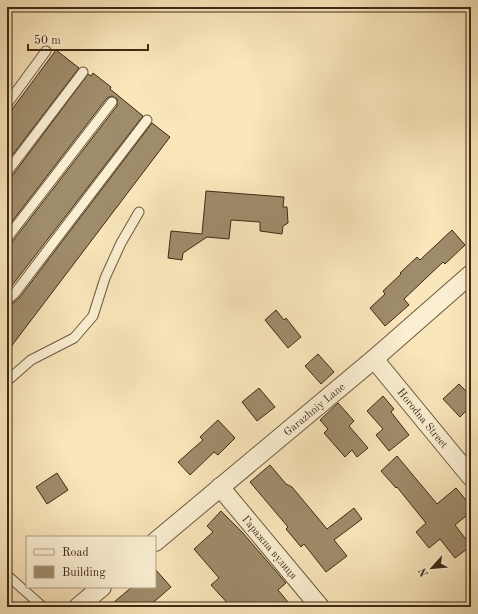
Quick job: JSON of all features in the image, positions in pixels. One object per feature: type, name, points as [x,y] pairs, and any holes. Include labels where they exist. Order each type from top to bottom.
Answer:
[{"type":"street","name":"Garazhniy Lane","points":[[156,541],[374,359],[471,274]]},
{"type":"street","name":"Horodna Street","points":[[374,359],[471,477]]},
{"type":"street","name":"Гаражна вулиця","points":[[220,487],[320,607]]},
{"type":"street","points":[[78,607],[101,588]]},
{"type":"lane","points":[[7,104],[46,51]]},
{"type":"lane","points":[[7,172],[83,72]]},
{"type":"lane","points":[[7,238],[112,102]]},
{"type":"lane","points":[[7,300],[15,293],[147,120]]},
{"type":"lane","points":[[7,381],[31,360],[74,338],[93,316],[105,278],[121,243],[139,212]]},
{"type":"lane","points":[[7,575],[43,607]]},
{"type":"building","points":[[56,50],[79,68],[7,162],[7,116]]},
{"type":"building","points":[[93,73],[143,116],[7,292],[7,244],[12,242],[117,106],[117,99],[112,96],[107,98],[7,228],[7,178],[12,176],[88,74],[91,76]]},
{"type":"building","points":[[152,123],[170,137],[7,352],[7,306],[11,305],[20,297]]},
{"type":"building","points":[[206,191],[284,197],[283,207],[287,207],[288,223],[283,226],[282,234],[260,231],[260,222],[231,220],[229,239],[207,237],[183,253],[182,260],[168,258],[171,231],[202,234]]},
{"type":"building","points":[[452,230],[465,245],[445,264],[443,262],[404,299],[409,305],[385,326],[370,308],[385,294],[383,291],[401,274],[400,273],[417,257],[420,260]]},
{"type":"building","points":[[276,310],[284,320],[286,318],[301,337],[288,348],[265,320]]},
{"type":"building","points":[[318,354],[334,372],[321,384],[305,366]]},
{"type":"building","points":[[459,384],[471,396],[471,406],[460,417],[443,399]]},
{"type":"building","points":[[259,388],[275,407],[257,421],[242,402]]},
{"type":"building","points":[[383,396],[394,409],[391,412],[409,435],[389,451],[376,435],[383,429],[367,411]]},
{"type":"building","points":[[338,403],[354,421],[349,426],[368,448],[357,457],[352,450],[345,457],[324,433],[328,429],[320,420]]},
{"type":"building","points":[[218,420],[235,438],[218,455],[214,452],[190,475],[178,462],[203,440],[200,437]]},
{"type":"building","points":[[397,456],[437,504],[456,488],[471,506],[471,512],[455,525],[471,546],[455,558],[440,539],[429,548],[416,532],[426,523],[397,487],[396,488],[381,471]]},
{"type":"building","points":[[270,465],[286,484],[292,487],[327,529],[354,508],[362,519],[334,540],[347,556],[326,572],[304,544],[301,547],[286,529],[288,527],[250,482]]},
{"type":"building","points":[[57,473],[68,490],[47,504],[36,487]]},
{"type":"building","points":[[221,511],[242,532],[286,583],[278,590],[292,607],[231,607],[211,585],[219,578],[194,549],[213,532],[207,526]]},
{"type":"building","points":[[156,570],[171,587],[148,607],[108,607],[131,588],[156,588]]}]
